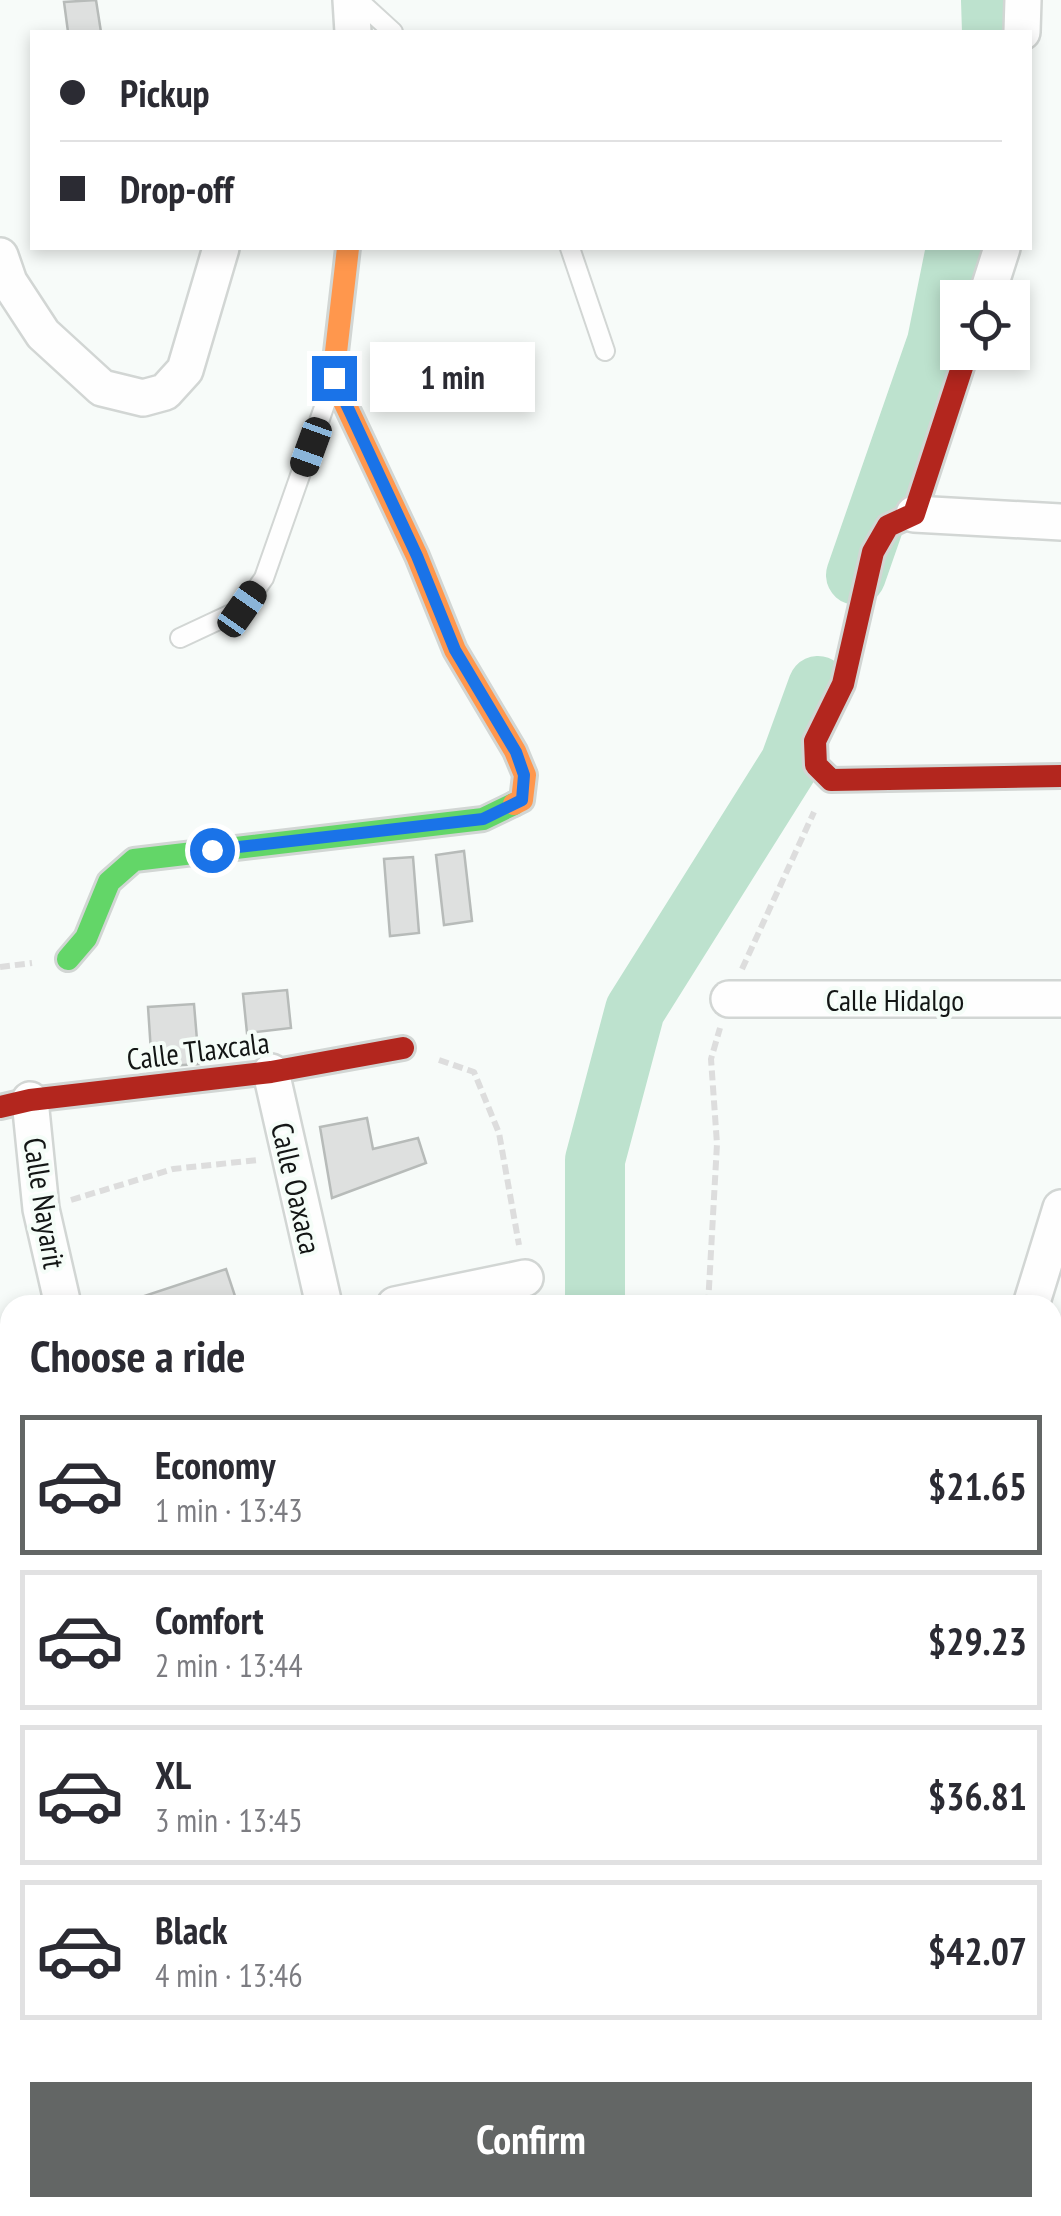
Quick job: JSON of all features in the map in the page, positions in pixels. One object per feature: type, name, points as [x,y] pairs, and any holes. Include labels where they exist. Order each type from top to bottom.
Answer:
[{"type":"street","points":[[353,30],[355,0]]},
{"type":"street","points":[[1022,30],[1023,0]]},
{"type":"street","points":[[0,256],[9,282],[43,334],[102,388],[143,398],[165,392],[186,370],[220,250]]},
{"type":"street","points":[[68,959],[86,938],[109,882],[134,860],[483,819],[522,800],[524,775],[516,752],[455,650],[417,556],[334,378],[348,250]]},
{"type":"street","points":[[992,280],[1001,250]]},
{"type":"street","points":[[914,514],[962,370]]},
{"type":"street","points":[[1061,522],[914,514],[888,526],[873,552],[843,684],[815,741],[816,765],[831,780],[1061,776]]},
{"type":"street","name":"Calle Hidalgo","points":[[729,1000],[1061,1000]]},
{"type":"street","name":"Calle Tlaxcala","points":[[15,1104],[270,1072],[402,1048]]},
{"type":"street","name":"Calle Oaxaca","points":[[270,1072],[322,1295]]},
{"type":"street","name":"Calle Nayarit","points":[[15,1104],[61,1295]]},
{"type":"street","points":[[1034,1295],[1061,1208]]},
{"type":"street","points":[[443,1295],[525,1278]]},
{"type":"lane","points":[[355,0],[392,30]]},
{"type":"lane","points":[[571,250],[605,351]]},
{"type":"lane","points":[[180,638],[242,609],[264,578],[334,378]]},
{"type":"path","points":[[402,1048],[474,1072],[499,1132],[525,1278]]},
{"type":"path","points":[[40,1209],[173,1169],[290,1156]]},
{"type":"building","points":[[96,0],[101,30],[68,30],[64,2]]},
{"type":"building","points":[[464,851],[472,921],[444,925],[436,855]]},
{"type":"building","points":[[413,857],[419,933],[390,936],[384,859]]},
{"type":"building","points":[[287,990],[291,1028],[247,1033],[243,994]]},
{"type":"building","points":[[194,1004],[199,1064],[152,1067],[148,1007]]},
{"type":"building","points":[[367,1118],[373,1149],[418,1138],[426,1163],[332,1198],[320,1127]]},
{"type":"building","points":[[226,1269],[235,1295],[147,1295]]},
{"type":"waterway","points":[[991,0],[992,30]]},
{"type":"waterway","points":[[856,575],[937,342],[956,250]]},
{"type":"waterway","points":[[595,1295],[595,1160],[635,1010],[790,763],[818,686]]},
{"type":"traffic: fast","points":[[68,959],[86,938],[109,882],[134,860],[483,819],[514,804]]},
{"type":"traffic: slow","points":[[348,250],[333,378],[417,556],[455,650],[515,751],[525,775],[522,800],[514,804]]},
{"type":"traffic: jam","points":[[961,370],[914,514],[888,526],[873,552],[843,684],[815,741],[816,765],[831,780],[1061,776]]},
{"type":"traffic: jam","points":[[0,1107],[30,1100],[271,1072],[403,1048]]},
{"type":"route","points":[[212,850],[483,819],[522,800],[524,775],[516,752],[455,650],[417,556],[334,378]]}]
